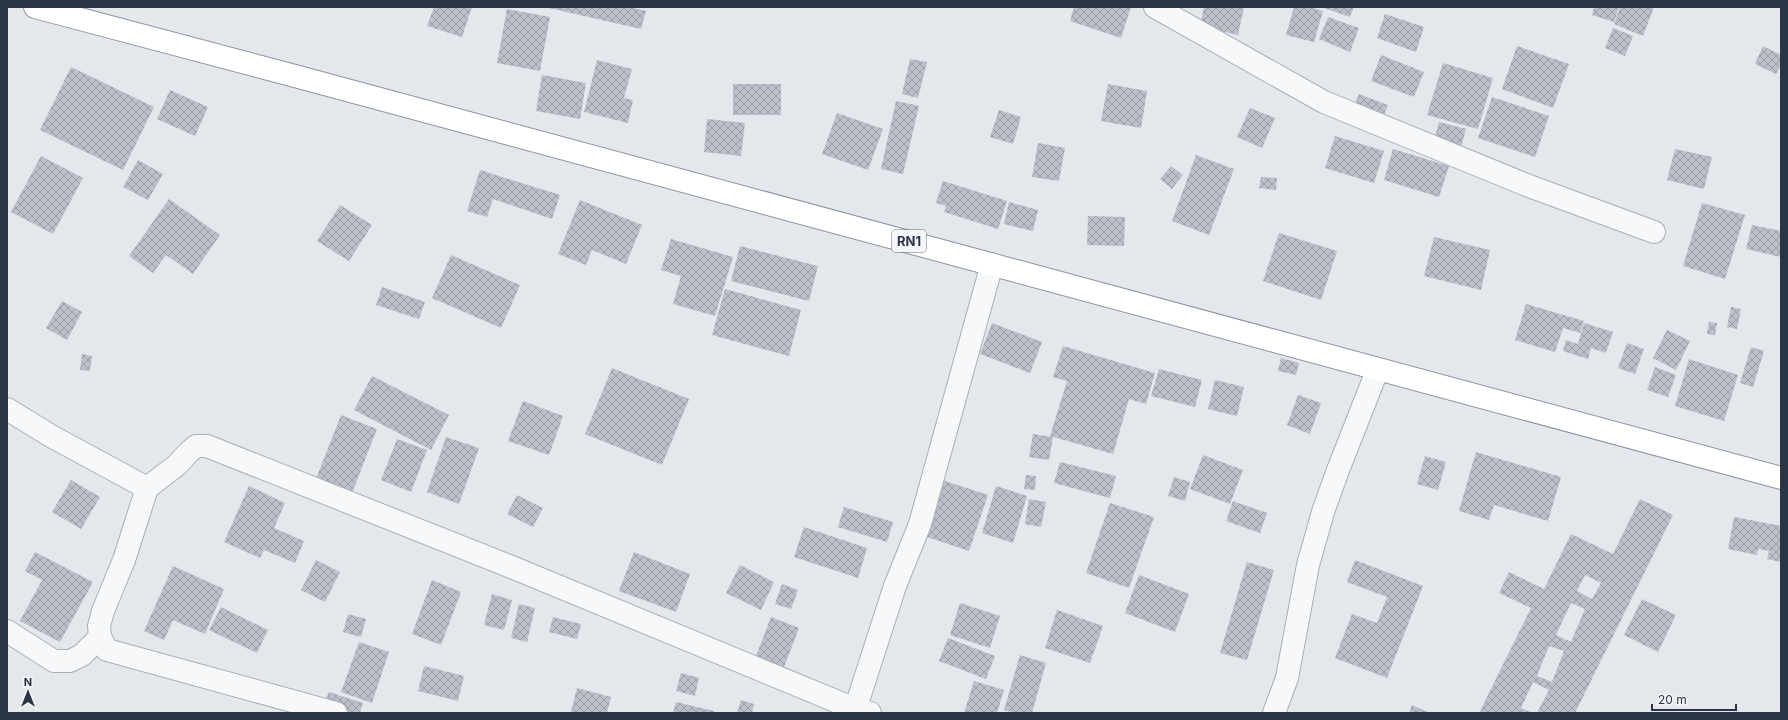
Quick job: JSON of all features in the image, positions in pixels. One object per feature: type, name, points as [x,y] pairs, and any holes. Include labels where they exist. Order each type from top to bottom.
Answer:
[{"type":"highway","name":"RN1","points":[[36,7],[381,98],[992,264],[1377,371],[1781,478]]},
{"type":"street","points":[[1155,7],[1324,102],[1529,186],[1654,232]]},
{"type":"street","points":[[336,713],[107,650],[100,637],[99,626],[103,611],[124,560],[147,488],[178,465],[196,446],[206,446],[514,568],[860,712],[895,586],[920,524],[992,264]]},
{"type":"street","points":[[1274,713],[1287,678],[1308,565],[1323,512],[1377,371]]},
{"type":"street","points":[[7,409],[51,436],[147,488]]},
{"type":"street","points":[[7,631],[54,661],[70,661],[82,655],[100,637]]},
{"type":"building","points":[[434,7],[472,7],[462,37],[427,26]]},
{"type":"building","points":[[629,7],[646,11],[641,29],[549,8]]},
{"type":"building","points":[[1074,7],[1131,7],[1121,38],[1070,21]]},
{"type":"building","points":[[1204,7],[1244,7],[1238,35],[1200,26]]},
{"type":"building","points":[[1294,7],[1310,7],[1323,11],[1314,42],[1286,35]]},
{"type":"building","points":[[1321,7],[1354,7],[1350,17]]},
{"type":"building","points":[[1594,7],[1619,7],[1614,22],[1592,15]]},
{"type":"building","points":[[1620,7],[1654,7],[1643,36],[1614,24]]},
{"type":"building","points":[[507,9],[550,17],[540,71],[497,63]]},
{"type":"building","points":[[1385,14],[1424,27],[1416,52],[1377,38]]},
{"type":"building","points":[[1328,17],[1359,28],[1350,52],[1319,39]]},
{"type":"building","points":[[1613,28],[1633,36],[1625,56],[1605,48]]},
{"type":"building","points":[[1517,46],[1569,64],[1553,108],[1502,89]]},
{"type":"building","points":[[1763,46],[1781,55],[1781,65],[1776,74],[1755,64]]},
{"type":"building","points":[[1381,55],[1424,72],[1414,97],[1371,81]]},
{"type":"building","points":[[910,59],[927,62],[918,98],[902,94]]},
{"type":"building","points":[[597,60],[632,69],[624,98],[633,100],[628,123],[584,112]]},
{"type":"building","points":[[1443,63],[1493,78],[1478,129],[1427,115]]},
{"type":"building","points":[[71,67],[154,107],[123,170],[40,130]]},
{"type":"building","points":[[542,75],[586,83],[580,119],[536,111]]},
{"type":"building","points":[[733,84],[781,84],[781,115],[733,115]]},
{"type":"building","points":[[1108,84],[1147,91],[1141,128],[1101,121]]},
{"type":"building","points":[[170,90],[208,107],[195,136],[157,119]]},
{"type":"building","points":[[1359,94],[1388,105],[1381,122],[1352,110]]},
{"type":"building","points":[[1492,97],[1549,116],[1535,157],[1478,138]]},
{"type":"building","points":[[896,101],[919,106],[903,174],[881,169]]},
{"type":"building","points":[[1250,108],[1275,118],[1262,148],[1237,137]]},
{"type":"building","points":[[999,110],[1021,117],[1013,144],[990,137]]},
{"type":"building","points":[[837,113],[883,129],[868,170],[822,154]]},
{"type":"building","points":[[707,119],[745,123],[741,156],[704,152]]},
{"type":"building","points":[[1439,122],[1466,129],[1460,151],[1433,144]]},
{"type":"building","points":[[1335,136],[1384,151],[1374,183],[1325,168]]},
{"type":"building","points":[[1038,143],[1065,148],[1059,181],[1032,177]]},
{"type":"building","points":[[1393,149],[1449,166],[1439,197],[1384,180]]},
{"type":"building","points":[[1675,149],[1712,157],[1704,189],[1667,180]]},
{"type":"building","points":[[1196,155],[1234,169],[1209,235],[1172,221]]},
{"type":"building","points":[[41,156],[83,178],[53,234],[11,212]]},
{"type":"building","points":[[138,160],[163,174],[148,200],[123,187]]},
{"type":"building","points":[[1171,166],[1183,175],[1172,189],[1160,179]]},
{"type":"building","points":[[480,170],[560,195],[552,219],[493,199],[487,217],[467,211]]},
{"type":"building","points":[[1261,177],[1277,178],[1276,190],[1259,188]]},
{"type":"building","points":[[943,181],[1007,201],[998,229],[944,212],[946,206],[936,203]]},
{"type":"building","points":[[169,199],[220,235],[193,274],[166,255],[153,273],[129,256]]},
{"type":"building","points":[[580,200],[642,225],[626,264],[592,250],[586,265],[558,254]]},
{"type":"building","points":[[1009,202],[1038,210],[1033,231],[1004,224]]},
{"type":"building","points":[[1702,203],[1745,215],[1725,279],[1683,266]]},
{"type":"building","points":[[340,205],[372,225],[349,261],[317,241]]},
{"type":"building","points":[[1088,216],[1125,217],[1124,246],[1087,245]]},
{"type":"building","points":[[1752,225],[1781,231],[1781,257],[1746,249]]},
{"type":"building","points":[[1279,233],[1337,251],[1321,300],[1263,281]]},
{"type":"building","points":[[1434,237],[1490,250],[1481,290],[1424,276]]},
{"type":"building","points":[[671,239],[733,257],[715,316],[673,304],[681,276],[661,270]]},
{"type":"building","points":[[740,246],[818,266],[809,301],[731,281]]},
{"type":"building","points":[[451,255],[520,285],[501,328],[432,298]]},
{"type":"building","points":[[382,287],[425,302],[419,319],[376,305]]},
{"type":"building","points":[[725,289],[801,310],[789,356],[712,335]]},
{"type":"building","points":[[62,301],[82,312],[67,340],[46,328]]},
{"type":"building","points":[[1526,304],[1584,321],[1580,333],[1563,328],[1555,352],[1515,340]]},
{"type":"building","points":[[1731,307],[1741,309],[1737,329],[1727,327]]},
{"type":"building","points":[[1709,322],[1717,323],[1715,335],[1707,334]]},
{"type":"building","points":[[992,323],[1042,342],[1030,373],[980,354]]},
{"type":"building","points":[[1584,323],[1613,332],[1606,353],[1591,348],[1588,359],[1563,351],[1566,340],[1578,344]]},
{"type":"building","points":[[1667,330],[1690,341],[1676,370],[1653,358]]},
{"type":"building","points":[[1627,343],[1644,349],[1635,374],[1618,368]]},
{"type":"building","points":[[1063,346],[1155,373],[1146,404],[1129,399],[1113,454],[1050,436],[1067,381],[1053,377]]},
{"type":"building","points":[[1751,347],[1764,351],[1753,387],[1740,383]]},
{"type":"building","points":[[82,354],[92,356],[90,371],[80,370]]},
{"type":"building","points":[[1281,358],[1299,363],[1296,375],[1278,371]]},
{"type":"building","points":[[1689,359],[1738,375],[1724,421],[1675,406]]},
{"type":"building","points":[[1655,367],[1676,375],[1668,397],[1647,390]]},
{"type":"building","points":[[612,368],[689,399],[662,465],[585,434]]},
{"type":"building","points":[[1159,369],[1202,380],[1195,407],[1151,396]]},
{"type":"building","points":[[372,376],[449,415],[431,450],[354,410]]},
{"type":"building","points":[[1215,380],[1244,387],[1237,416],[1208,409]]},
{"type":"building","points":[[1298,395],[1321,403],[1310,434],[1287,425]]},
{"type":"building","points":[[523,401],[563,416],[549,455],[508,441]]},
{"type":"building","points":[[341,415],[377,429],[350,498],[314,484]]},
{"type":"building","points":[[1033,434],[1053,437],[1049,460],[1029,457]]},
{"type":"building","points":[[446,437],[479,448],[459,504],[427,492]]},
{"type":"building","points":[[397,439],[427,450],[411,492],[381,480]]},
{"type":"building","points":[[1476,452],[1561,477],[1548,521],[1494,505],[1489,520],[1459,511]]},
{"type":"building","points":[[1203,455],[1243,470],[1230,504],[1190,489]]},
{"type":"building","points":[[1425,456],[1446,462],[1438,490],[1417,484]]},
{"type":"building","points":[[1060,462],[1116,476],[1110,498],[1054,483]]},
{"type":"building","points":[[1026,475],[1036,476],[1035,490],[1024,489]]},
{"type":"building","points":[[1174,477],[1190,482],[1185,501],[1168,496]]},
{"type":"building","points":[[71,480],[100,497],[81,529],[52,512]]},
{"type":"building","points":[[942,480],[988,495],[969,551],[924,536]]},
{"type":"building","points":[[249,486],[285,503],[274,528],[304,541],[295,563],[264,550],[260,558],[224,542]]},
{"type":"building","points":[[996,486],[1027,496],[1013,543],[982,533]]},
{"type":"building","points":[[517,495],[543,508],[533,527],[507,514]]},
{"type":"building","points":[[1029,499],[1046,502],[1041,527],[1025,524]]},
{"type":"building","points":[[1640,499],[1673,515],[1575,713],[1537,713],[1549,690],[1533,682],[1521,708],[1532,713],[1483,713],[1480,711],[1531,608],[1499,593],[1509,572],[1544,589],[1571,534],[1613,554]],"holes":[[[1585,575],[1601,583],[1592,599],[1577,591]],[[1571,603],[1585,609],[1571,642],[1556,635]],[[1549,646],[1564,651],[1552,682],[1537,676]]]},
{"type":"building","points":[[1233,501],[1267,513],[1260,533],[1226,521]]},
{"type":"building","points":[[1110,503],[1154,517],[1129,588],[1086,573]]},
{"type":"building","points":[[844,507],[893,522],[887,542],[838,527]]},
{"type":"building","points":[[1734,517],[1781,526],[1781,562],[1767,559],[1769,551],[1758,549],[1757,555],[1728,549]]},
{"type":"building","points":[[804,527],[867,548],[858,578],[794,557]]},
{"type":"building","points":[[35,552],[93,582],[60,642],[20,621],[42,580],[25,571]]},
{"type":"building","points":[[634,552],[690,574],[676,612],[619,591]]},
{"type":"building","points":[[316,560],[340,572],[325,602],[301,590]]},
{"type":"building","points":[[1355,560],[1423,586],[1387,678],[1335,658],[1352,614],[1377,623],[1387,597],[1347,582]]},
{"type":"building","points":[[1247,562],[1274,570],[1247,660],[1220,653]]},
{"type":"building","points":[[740,565],[774,582],[761,610],[726,593]]},
{"type":"building","points":[[173,566],[224,589],[205,634],[173,620],[164,640],[144,631]]},
{"type":"building","points":[[1139,575],[1189,594],[1175,632],[1125,613]]},
{"type":"building","points":[[432,580],[461,592],[441,645],[412,634]]},
{"type":"building","points":[[782,584],[798,590],[791,609],[775,604]]},
{"type":"building","points":[[492,594],[512,600],[504,630],[484,625]]},
{"type":"building","points":[[1642,599],[1676,615],[1658,652],[1624,635]]},
{"type":"building","points":[[960,603],[1000,616],[990,648],[950,635]]},
{"type":"building","points":[[519,604],[535,608],[527,642],[511,638]]},
{"type":"building","points":[[221,607],[268,630],[257,653],[209,630]]},
{"type":"building","points":[[1057,610],[1103,626],[1090,663],[1045,648]]},
{"type":"building","points":[[348,614],[366,619],[361,637],[343,632]]},
{"type":"building","points":[[553,617],[581,624],[577,639],[549,632]]},
{"type":"building","points":[[771,617],[799,628],[784,667],[756,656]]},
{"type":"building","points":[[948,638],[995,656],[986,679],[939,661]]},
{"type":"building","points":[[359,642],[389,652],[372,703],[341,692]]},
{"type":"building","points":[[1020,655],[1046,663],[1032,713],[1015,713],[1004,710]]},
{"type":"building","points":[[424,666],[464,676],[458,701],[418,691]]},
{"type":"building","points":[[681,673],[699,678],[695,696],[676,691]]},
{"type":"building","points":[[974,681],[1004,690],[997,713],[964,713]]},
{"type":"building","points":[[577,688],[611,697],[607,713],[571,712]]},
{"type":"building","points":[[329,692],[363,703],[360,713],[351,713],[324,704]]},
{"type":"building","points":[[741,700],[754,704],[752,713],[737,713]]},
{"type":"building","points":[[676,702],[714,711],[714,713],[673,713]]},
{"type":"building","points":[[1412,705],[1430,713],[1409,713]]}]
